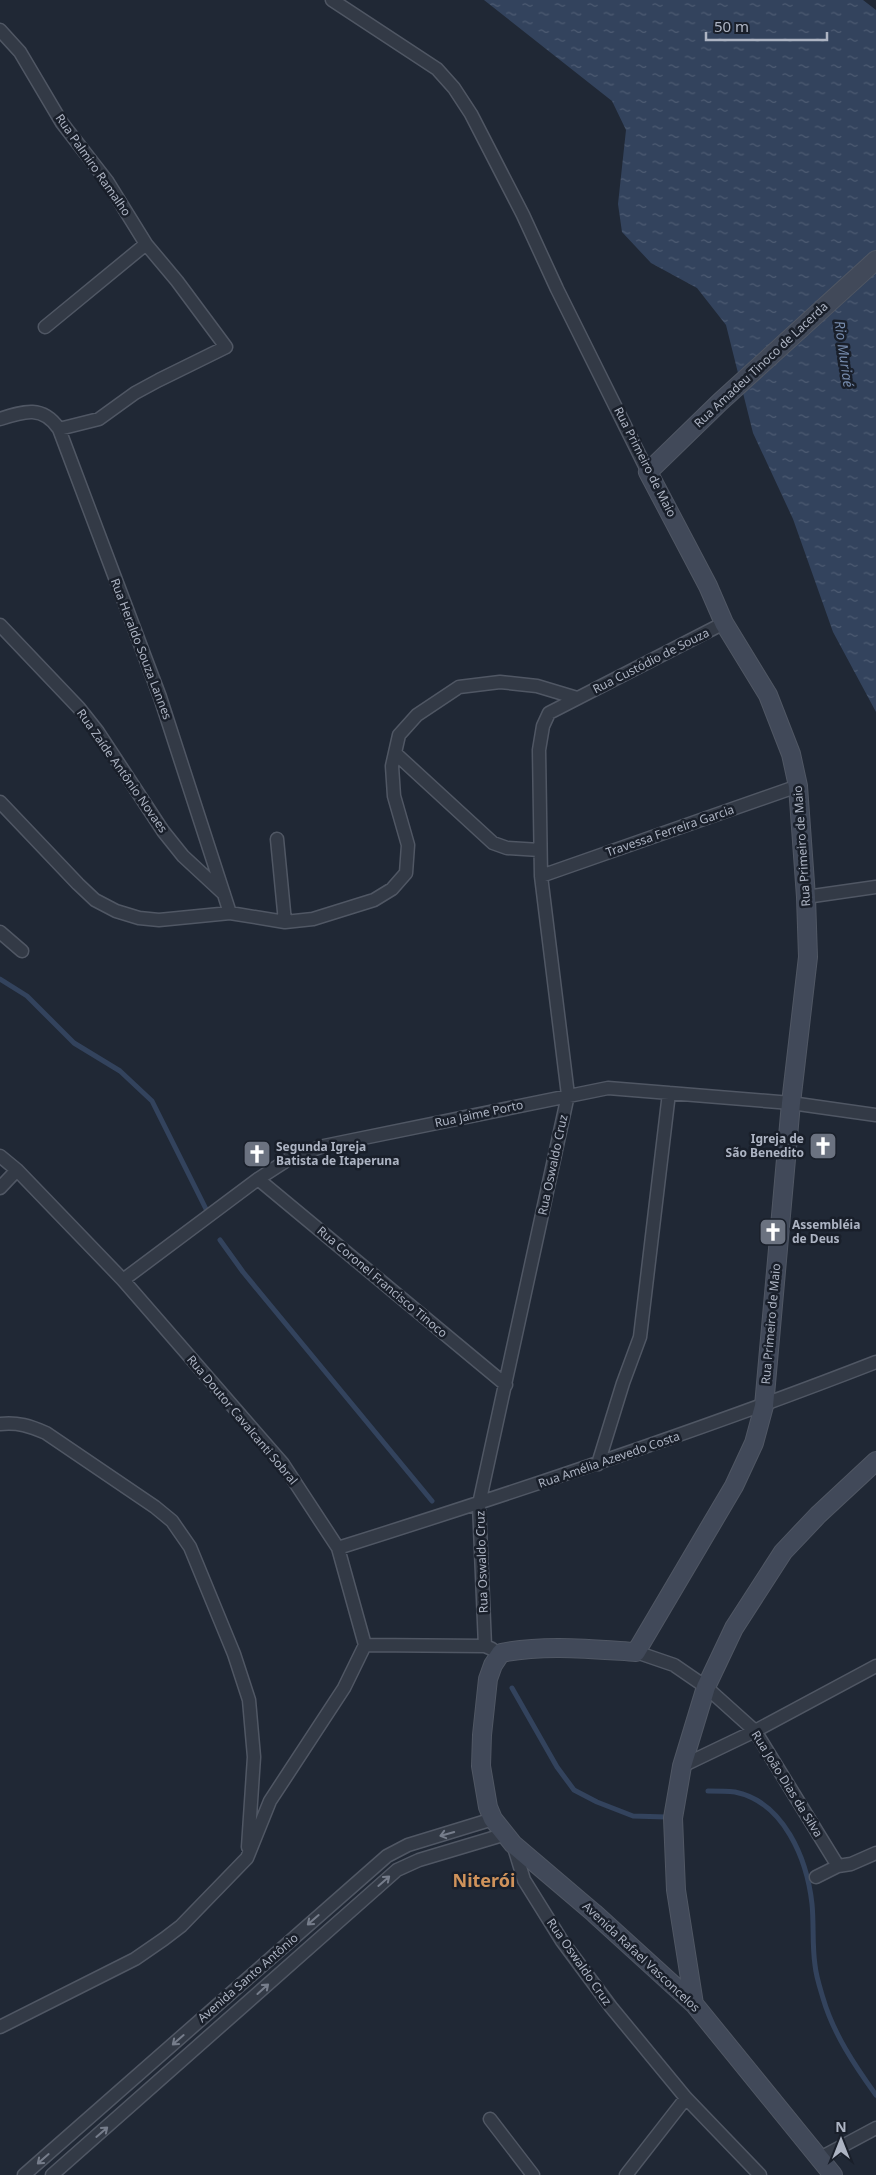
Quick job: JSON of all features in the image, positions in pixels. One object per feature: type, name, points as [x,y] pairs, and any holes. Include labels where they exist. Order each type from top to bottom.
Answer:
[{"type":"main road","name":"Rua Amadeu Tinoco de Lacerda","points":[[648,472],[720,402],[876,260]]},
{"type":"main road","name":"Rua Primeiro de Maio","points":[[636,1652],[734,1486],[754,1444],[764,1406],[790,1103],[808,957],[806,897],[798,786],[791,754],[768,695],[724,623],[708,586],[648,472]]},
{"type":"main road","points":[[694,2004],[676,1890],[673,1818],[682,1766],[706,1687],[734,1628],[783,1552],[818,1515],[876,1461]]},
{"type":"main road","points":[[493,1650],[554,1648],[636,1652]]},
{"type":"main road","name":"Rua Oswaldo Cruz","points":[[493,1650],[493,1665],[488,1679],[482,1735],[481,1766],[488,1808],[493,1819],[509,1839]]},
{"type":"main road","name":"Avenida Rafael Vasconcelos","points":[[509,1839],[694,2004],[833,2175]]},
{"type":"street","name":"Rua Primeiro de Maio","points":[[332,0],[437,69],[454,88],[471,114],[523,215],[557,289],[648,472]]},
{"type":"street","name":"Rua Palmiro Ramalho","points":[[0,30],[20,52],[62,123],[107,181],[146,244],[183,288],[226,347],[136,393],[99,419],[59,429]]},
{"type":"street","points":[[45,327],[146,244]]},
{"type":"street","name":"Rua Heraldo Souza Lannes","points":[[0,419],[22,412],[38,412],[52,418],[59,429],[155,681],[230,913]]},
{"type":"street","name":"Rua Custódio de Souza","points":[[577,698],[724,623]]},
{"type":"street","name":"Rua Zaíde Antônio Novaes","points":[[0,625],[84,714],[98,732],[163,831],[183,856],[224,894]]},
{"type":"street","points":[[0,802],[24,830],[95,900],[116,910],[139,918],[159,920],[230,913],[284,922],[314,919],[359,906],[392,889],[406,873],[408,845],[394,796],[392,766],[399,735],[417,715],[459,687],[500,682],[536,686],[577,698]]},
{"type":"street","name":"Rua Oswaldo Cruz","points":[[493,1650],[479,1504],[568,1095],[541,876],[538,750],[542,726],[549,713],[577,698]]},
{"type":"street","points":[[395,753],[493,843],[507,848],[540,850]]},
{"type":"street","name":"Travessa Ferreira Garcia","points":[[541,876],[798,786]]},
{"type":"street","points":[[277,839],[284,922]]},
{"type":"street","points":[[806,897],[876,887]]},
{"type":"street","points":[[0,932],[22,950]]},
{"type":"street","name":"Rua Jaime Porto","points":[[123,1280],[258,1179],[292,1157],[324,1146],[608,1088],[790,1103],[876,1115]]},
{"type":"street","points":[[598,1464],[623,1383],[640,1337],[669,1093]]},
{"type":"street","name":"Rua Doutor Cavalcanti Sobral","points":[[0,1156],[17,1170],[123,1280],[283,1464],[338,1548],[365,1645]]},
{"type":"street","points":[[0,1188],[17,1170]]},
{"type":"street","name":"Rua Coronel Francisco Tinoco","points":[[258,1179],[506,1386]]},
{"type":"street","name":"Rua Amélia Azevedo Costa","points":[[338,1548],[598,1464],[764,1406],[876,1362]]},
{"type":"street","points":[[0,1424],[28,1425],[46,1433],[155,1507],[172,1521],[190,1546],[234,1654],[249,1700],[254,1757],[247,1858]]},
{"type":"street","points":[[0,2027],[92,1982],[149,1949],[181,1926],[247,1858],[270,1801],[344,1688],[365,1645],[493,1650]]},
{"type":"street","name":"Rua João Dias da Silva","points":[[636,1652],[674,1665],[706,1687],[755,1731],[838,1866]]},
{"type":"street","points":[[682,1766],[755,1731],[876,1666]]},
{"type":"street","name":"Avenida Santo Antônio","points":[[24,2175],[350,1887],[391,1854],[408,1845],[493,1819]]},
{"type":"street","name":"Rua Oswaldo Cruz","points":[[509,1839],[524,1880],[562,1942],[611,2007],[686,2098],[760,2175]]},
{"type":"street","name":"Avenida Santo Antônio","points":[[52,2175],[397,1870],[419,1860],[509,1839]]},
{"type":"street","points":[[816,1877],[838,1866],[851,1864],[876,1853]]},
{"type":"street","points":[[230,1994],[242,2008]]},
{"type":"street","points":[[146,2068],[159,2082]]},
{"type":"street","points":[[626,2175],[686,2098]]},
{"type":"street","points":[[490,2119],[533,2175]]},
{"type":"street","points":[[820,2158],[876,2128]]},
{"type":"street","points":[[60,2144],[72,2158]]},
{"type":"water","name":"Rio Muriaé","points":[[484,0],[863,0],[876,10],[876,712],[833,632],[793,519],[753,433],[726,325],[697,288],[651,263],[622,232],[618,204],[626,130],[612,101]]},
{"type":"waterway","points":[[0,979],[27,996],[74,1043],[120,1071],[152,1101],[206,1209]]},
{"type":"waterway","points":[[220,1240],[243,1272],[432,1501]]},
{"type":"waterway","points":[[512,1688],[557,1767],[574,1790],[597,1802],[633,1816],[666,1817]]},
{"type":"waterway","points":[[708,1791],[735,1792],[752,1798],[767,1807],[780,1820],[790,1835],[805,1869],[809,1887],[813,1912],[816,1969],[827,2011],[845,2049],[876,2095]]},
{"type":"place","name":"Igreja de São Benedito","points":[[823,1146]]},
{"type":"place","name":"Segunda Igreja Batista de Itaperuna","points":[[257,1154]]},
{"type":"place","name":"Assembléia de Deus","points":[[773,1232]]},
{"type":"district","name":"Niterói","points":[[484,1881]]}]
